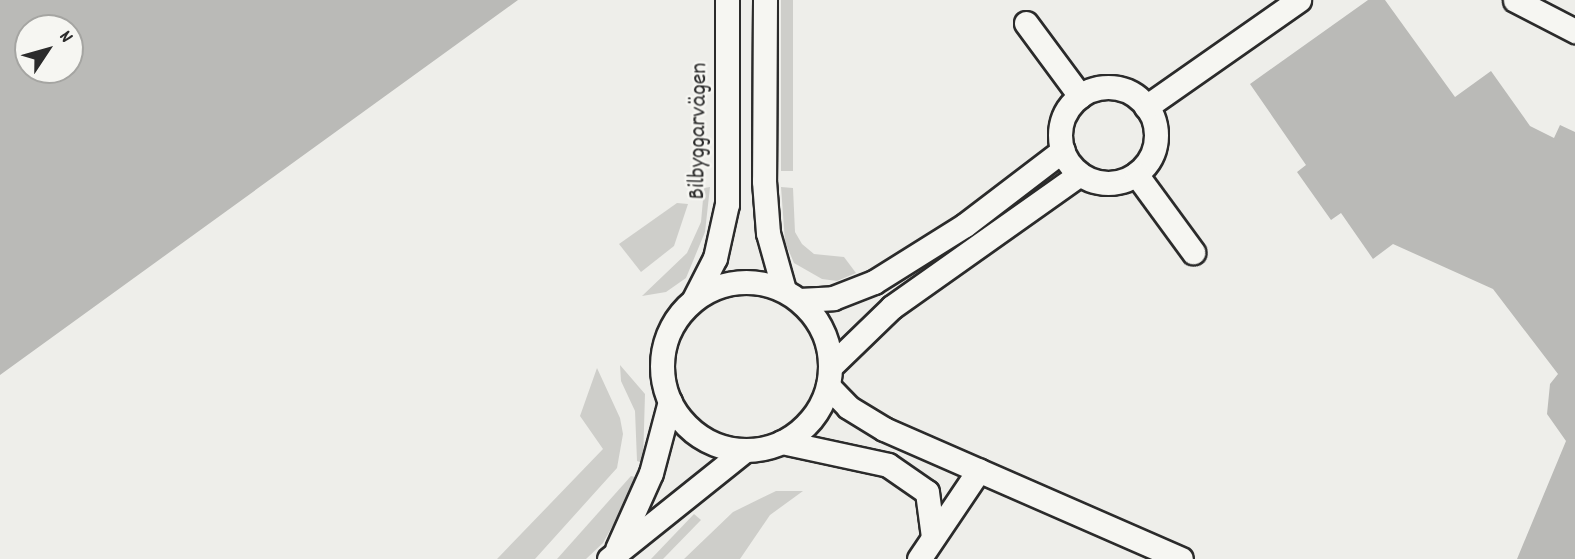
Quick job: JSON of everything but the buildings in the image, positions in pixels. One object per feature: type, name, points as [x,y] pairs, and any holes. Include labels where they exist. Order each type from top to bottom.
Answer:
[{"type":"street","name":"Bilbyggarvägen","points":[[694,299],[715,258],[727,204],[727,0]]},
{"type":"street","points":[[765,0],[764,181],[768,233],[791,295],[823,330],[829,376],[848,407],[884,429],[1181,559]]},
{"type":"street","points":[[1146,107],[1299,0]]},
{"type":"street","points":[[1515,0],[1575,31]]},
{"type":"street","points":[[1026,23],[1080,96]]},
{"type":"street","points":[[1108,87],[1136,96],[1146,107],[1154,120],[1155,142],[1147,163],[1136,174],[1108,183],[1080,174],[1063,150],[1062,121],[1080,96],[1108,87]]},
{"type":"street","points":[[933,537],[928,492],[888,465],[782,442],[745,450],[727,448],[693,431],[670,401],[664,384],[664,346],[670,328],[694,299],[738,282],[791,295],[834,298],[874,282],[965,225],[1063,150]]},
{"type":"street","points":[[782,442],[811,419],[829,376],[892,307],[1080,174]]},
{"type":"street","points":[[1136,174],[1193,251]]},
{"type":"street","points":[[612,555],[651,473],[670,401]]},
{"type":"street","points":[[612,555],[745,450]]},
{"type":"street","points":[[919,559],[979,470]]},
{"type":"shaded area","points":[[781,0],[793,0],[793,171],[781,171]]},
{"type":"shaded area","points":[[710,187],[705,232],[686,278],[666,292],[642,296],[687,253],[701,222],[704,188]]},
{"type":"shaded area","points":[[781,187],[793,188],[795,232],[802,244],[814,254],[844,257],[856,273],[837,281],[822,279],[794,263],[785,242]]},
{"type":"shaded area","points":[[677,203],[688,204],[674,246],[641,272],[619,244]]},
{"type":"shaded area","points":[[620,365],[645,394],[643,463],[637,461],[635,411],[621,381]]},
{"type":"shaded area","points":[[597,368],[620,418],[623,434],[617,468],[535,559],[497,559],[603,449],[580,416]]},
{"type":"shaded area","points":[[631,476],[639,478],[603,543],[586,559],[557,559]]},
{"type":"shaded area","points":[[776,491],[803,491],[770,515],[740,559],[684,559],[733,512]]},
{"type":"shaded area","points":[[694,514],[701,520],[663,559],[651,559]]}]
